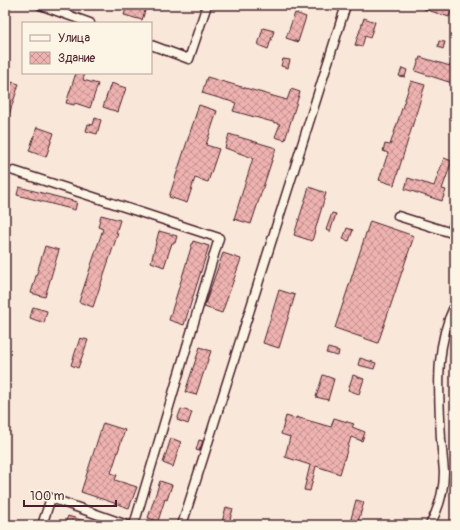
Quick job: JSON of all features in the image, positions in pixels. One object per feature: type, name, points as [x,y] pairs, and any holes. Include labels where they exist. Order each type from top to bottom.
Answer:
[{"type":"street","points":[[40,5],[87,22]]},
{"type":"street","points":[[152,45],[189,59],[207,5]]},
{"type":"street","points":[[182,525],[346,5]]},
{"type":"street","points":[[14,171],[219,238],[134,525]]},
{"type":"street","points":[[398,216],[453,233],[455,221]]},
{"type":"street","points":[[430,525],[440,497],[444,474],[441,440],[439,361],[445,329],[455,304]]},
{"type":"street","points":[[42,525],[51,498],[127,525]]},
{"type":"building","points":[[127,5],[147,5],[142,20],[124,15]]},
{"type":"building","points":[[426,5],[453,5],[449,17],[424,9]]},
{"type":"building","points":[[295,13],[306,17],[298,42],[286,38]]},
{"type":"building","points":[[364,18],[375,22],[370,38],[365,36],[362,47],[355,45]]},
{"type":"building","points":[[263,28],[274,31],[268,49],[258,45]]},
{"type":"building","points":[[439,41],[445,42],[443,49],[438,47]]},
{"type":"building","points":[[454,55],[455,84],[415,71],[420,57],[450,66]]},
{"type":"building","points":[[283,59],[290,60],[288,68],[281,66]]},
{"type":"building","points":[[402,68],[407,70],[405,77],[399,76]]},
{"type":"building","points":[[76,74],[85,74],[83,80],[98,84],[90,108],[75,103],[74,105],[66,103]]},
{"type":"building","points":[[207,77],[287,100],[291,89],[300,92],[285,140],[275,137],[280,124],[233,111],[236,103],[202,93]]},
{"type":"building","points":[[411,81],[425,85],[394,185],[379,180],[388,153],[383,151],[385,144],[390,145]]},
{"type":"building","points":[[12,82],[19,84],[5,124],[5,106]]},
{"type":"building","points":[[111,83],[126,88],[118,112],[103,107]]},
{"type":"building","points":[[199,105],[217,111],[206,145],[219,149],[208,182],[195,178],[187,203],[169,197]]},
{"type":"building","points":[[95,118],[101,120],[97,134],[86,131],[88,124],[93,125]]},
{"type":"building","points":[[37,127],[54,133],[46,157],[29,151]]},
{"type":"building","points":[[229,134],[276,148],[251,224],[234,219],[253,158],[225,148]]},
{"type":"building","points":[[444,158],[452,161],[442,189],[446,190],[442,201],[405,189],[408,178],[434,186]]},
{"type":"building","points":[[19,187],[77,202],[75,210],[17,195]]},
{"type":"building","points":[[309,187],[326,193],[312,241],[294,235]]},
{"type":"building","points":[[332,213],[336,214],[330,232],[326,230]]},
{"type":"building","points":[[101,215],[120,220],[116,233],[118,233],[93,307],[79,302],[103,229],[98,227]]},
{"type":"building","points":[[370,221],[414,236],[378,343],[335,328]]},
{"type":"building","points":[[347,228],[353,230],[349,241],[343,239]]},
{"type":"building","points":[[159,231],[177,236],[175,243],[172,243],[164,267],[151,262]]},
{"type":"building","points":[[193,241],[209,246],[184,325],[169,320]]},
{"type":"building","points":[[45,246],[59,250],[45,297],[31,293]]},
{"type":"building","points":[[223,253],[241,259],[222,313],[204,307]]},
{"type":"building","points":[[279,290],[295,295],[279,348],[263,343]]},
{"type":"building","points":[[33,307],[47,311],[44,323],[30,318]]},
{"type":"building","points":[[80,338],[88,340],[78,368],[71,365]]},
{"type":"building","points":[[200,347],[211,351],[196,395],[185,392]]},
{"type":"building","points":[[328,348],[339,351],[338,356],[326,353]]},
{"type":"building","points":[[360,358],[376,363],[374,369],[358,365]]},
{"type":"building","points":[[323,375],[334,379],[328,400],[316,397]]},
{"type":"building","points":[[353,375],[364,379],[359,394],[348,390]]},
{"type":"building","points":[[181,409],[192,412],[188,424],[177,420]]},
{"type":"building","points":[[286,416],[296,419],[296,417],[331,427],[334,418],[354,424],[352,427],[365,432],[362,441],[351,437],[340,474],[316,466],[310,491],[304,490],[310,465],[285,457],[290,437],[281,434]]},
{"type":"building","points":[[103,423],[125,430],[111,473],[117,475],[115,480],[137,487],[129,508],[81,492]]},
{"type":"building","points":[[171,438],[181,442],[173,467],[163,463]]},
{"type":"building","points":[[199,440],[203,441],[199,451],[196,450]]},
{"type":"building","points":[[160,481],[172,485],[167,500],[165,499],[158,521],[148,518]]},
{"type":"building","points":[[356,500],[364,502],[358,522],[351,519]]},
{"type":"building","points":[[226,507],[233,509],[229,523],[222,522]]},
{"type":"building","points":[[68,516],[94,524],[94,525],[64,525]]}]
